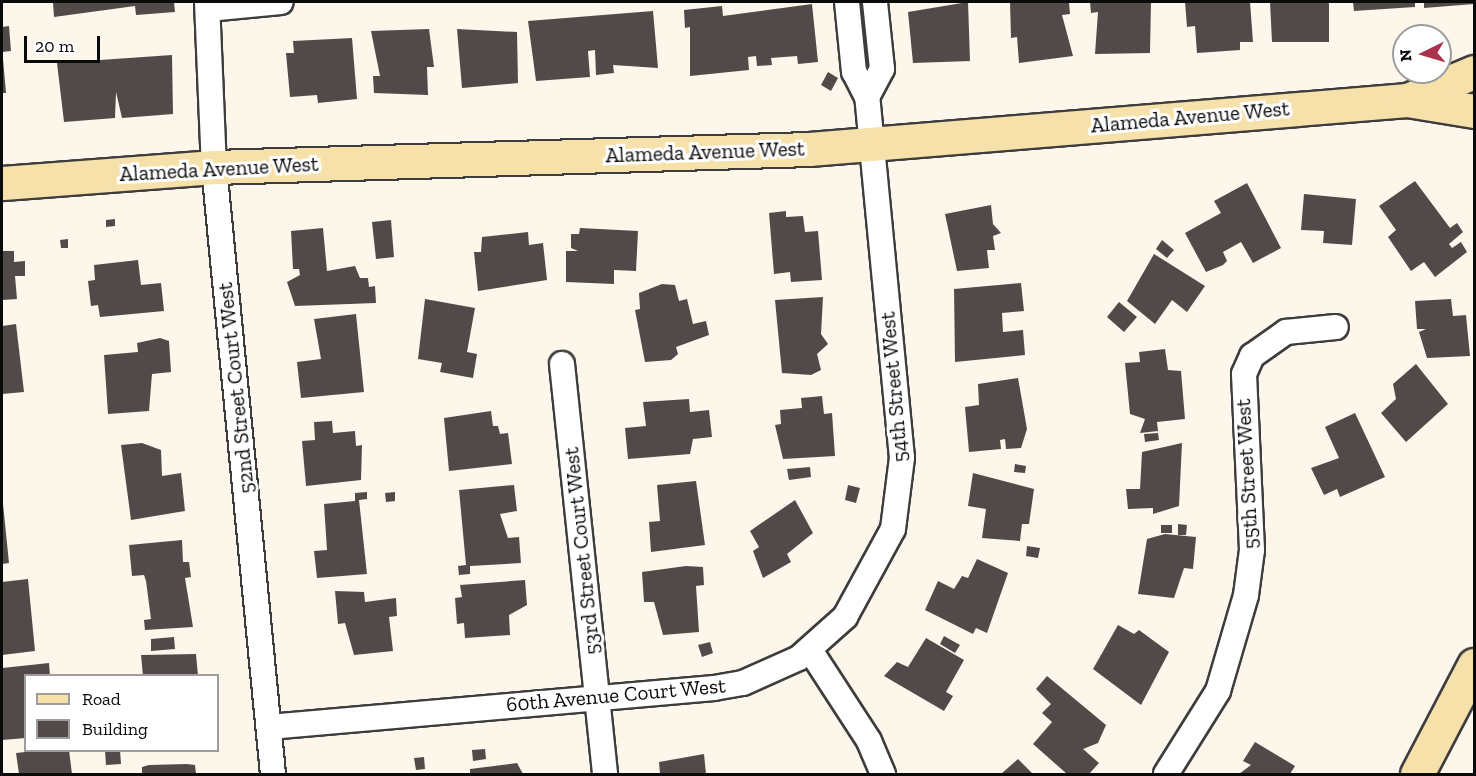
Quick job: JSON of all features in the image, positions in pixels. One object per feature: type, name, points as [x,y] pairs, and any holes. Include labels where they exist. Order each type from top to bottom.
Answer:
[{"type":"street","points":[[208,5],[280,2]]},
{"type":"street","name":"54th Street West","points":[[810,650],[845,617],[865,589],[893,529],[900,493],[902,458],[867,97],[854,72],[847,2]]},
{"type":"street","points":[[867,97],[882,69],[875,2]]},
{"type":"street","name":"52nd Street Court West","points":[[208,5],[214,167],[273,774]]},
{"type":"street","name":"Alameda Avenue West","points":[[1407,100],[1474,72]]},
{"type":"street","name":"Alameda Avenue West","points":[[2,183],[214,167],[870,143],[1407,100],[1474,111]]},
{"type":"street","name":"55th Street West","points":[[1166,774],[1218,691],[1246,596],[1252,538],[1244,374],[1252,356],[1286,332],[1336,327]]},
{"type":"street","name":"53rd Street Court West","points":[[562,364],[605,774]]},
{"type":"street","points":[[810,650],[869,741],[883,774]]},
{"type":"street","name":"60th Avenue Court West","points":[[269,727],[743,683],[810,650]]},
{"type":"street","points":[[1417,774],[1474,665]]},
{"type":"street","points":[[1441,774],[1474,716]]},
{"type":"building","points":[[174,2],[175,12],[136,15],[135,6],[54,17],[53,3]]},
{"type":"building","points":[[968,2],[970,61],[913,63],[908,12]]},
{"type":"building","points":[[1010,2],[1069,2],[1070,14],[1062,15],[1073,56],[1019,63],[1017,37],[1011,38]]},
{"type":"building","points":[[1090,2],[1151,2],[1150,53],[1095,54],[1098,12],[1091,13]]},
{"type":"building","points":[[1185,2],[1250,2],[1253,42],[1240,42],[1240,50],[1197,53],[1195,26],[1187,27]]},
{"type":"building","points":[[1270,2],[1329,2],[1329,42],[1272,42]]},
{"type":"building","points":[[1353,2],[1415,2],[1415,7],[1354,11]]},
{"type":"building","points":[[1424,2],[1474,2],[1474,4],[1424,8]]},
{"type":"building","points":[[812,4],[818,62],[798,64],[797,56],[771,58],[772,65],[757,66],[756,56],[748,57],[749,70],[690,76],[690,27],[685,28],[684,10],[722,6],[723,16]]},
{"type":"building","points":[[653,11],[658,68],[613,65],[614,73],[596,75],[595,50],[588,51],[590,77],[536,81],[528,21]]},
{"type":"building","points":[[9,26],[11,51],[2,52],[2,27]]},
{"type":"building","points":[[429,29],[434,67],[427,67],[428,95],[374,93],[373,76],[380,76],[371,31]]},
{"type":"building","points":[[457,29],[517,32],[518,83],[462,88]]},
{"type":"building","points":[[352,38],[357,99],[318,103],[317,95],[290,97],[286,53],[294,53],[293,41]]},
{"type":"building","points":[[172,55],[173,114],[122,118],[116,92],[115,118],[64,122],[57,63]]},
{"type":"building","points":[[3,59],[6,93],[2,93]]},
{"type":"building","points":[[828,72],[838,78],[831,91],[821,85]]},
{"type":"building","points":[[1415,181],[1450,228],[1457,223],[1463,232],[1449,244],[1452,248],[1461,242],[1467,252],[1435,277],[1424,262],[1411,271],[1388,237],[1396,230],[1379,206]]},
{"type":"building","points":[[1247,183],[1281,248],[1253,263],[1241,242],[1223,252],[1227,261],[1223,265],[1206,272],[1185,233],[1221,213],[1214,201]]},
{"type":"building","points":[[1304,194],[1356,199],[1352,245],[1323,243],[1324,231],[1301,230]]},
{"type":"building","points":[[991,205],[993,224],[1001,233],[993,236],[995,250],[987,250],[989,268],[957,271],[945,214]]},
{"type":"building","points":[[786,211],[786,217],[803,216],[805,232],[818,231],[822,280],[791,282],[790,272],[774,274],[769,213]]},
{"type":"building","points":[[115,219],[115,226],[106,227],[106,220]]},
{"type":"building","points":[[391,220],[394,257],[376,259],[372,222]]},
{"type":"building","points":[[323,228],[327,271],[355,266],[360,278],[368,278],[369,287],[375,286],[376,303],[295,306],[287,282],[300,275],[299,269],[293,269],[291,231]]},
{"type":"building","points":[[580,228],[638,231],[636,271],[614,270],[614,284],[566,282],[566,251],[578,251],[571,248],[571,234],[579,234]]},
{"type":"building","points":[[528,232],[529,245],[543,243],[547,280],[478,291],[474,252],[481,252],[482,237]]},
{"type":"building","points":[[68,239],[68,248],[61,248],[60,240]]},
{"type":"building","points":[[1162,240],[1174,250],[1167,258],[1156,249]]},
{"type":"building","points":[[2,251],[14,251],[14,262],[25,261],[25,276],[15,276],[17,299],[2,300]]},
{"type":"building","points":[[1154,254],[1205,286],[1187,312],[1172,300],[1155,324],[1127,301]]},
{"type":"building","points":[[138,260],[141,285],[161,283],[164,311],[100,317],[98,305],[91,306],[88,281],[95,280],[94,265]]},
{"type":"building","points":[[1021,283],[1024,311],[1002,313],[1003,332],[1023,330],[1025,355],[955,362],[954,289]]},
{"type":"building","points":[[662,284],[675,285],[679,301],[687,299],[693,324],[706,321],[709,335],[676,347],[678,354],[671,360],[645,362],[635,310],[640,309],[639,293]]},
{"type":"building","points":[[823,297],[821,334],[828,344],[817,354],[821,370],[811,375],[782,373],[775,300]]},
{"type":"building","points":[[425,299],[475,308],[467,352],[477,354],[473,378],[440,372],[442,363],[418,359]]},
{"type":"building","points":[[1451,299],[1453,316],[1466,315],[1470,356],[1427,358],[1419,332],[1426,329],[1417,329],[1415,301]]},
{"type":"building","points":[[1119,302],[1137,317],[1124,332],[1107,317]]},
{"type":"building","points":[[356,314],[364,392],[301,398],[297,362],[321,359],[314,319]]},
{"type":"building","points":[[16,324],[24,392],[2,394],[2,326]]},
{"type":"building","points":[[160,338],[169,341],[171,372],[152,374],[149,411],[108,414],[104,355],[138,352],[137,343]]},
{"type":"building","points":[[1165,349],[1168,370],[1181,371],[1185,419],[1157,422],[1158,431],[1140,433],[1145,419],[1130,414],[1125,363],[1140,362],[1139,352]]},
{"type":"building","points":[[1416,364],[1448,404],[1406,442],[1381,413],[1396,399],[1393,384]]},
{"type":"building","points":[[1018,378],[1027,429],[1021,448],[1006,449],[1005,439],[1000,440],[1001,449],[969,452],[965,407],[979,405],[978,384]]},
{"type":"building","points":[[822,396],[824,414],[832,413],[835,456],[783,459],[775,425],[781,424],[780,410],[802,408],[801,398]]},
{"type":"building","points":[[689,399],[690,412],[709,410],[712,437],[693,439],[690,454],[628,459],[625,428],[646,426],[643,402]]},
{"type":"building","points":[[491,411],[493,426],[498,426],[500,434],[508,433],[512,464],[449,471],[444,418]]},
{"type":"building","points":[[1355,413],[1385,477],[1340,497],[1337,489],[1324,495],[1311,468],[1339,458],[1325,427]]},
{"type":"building","points":[[332,421],[333,433],[355,431],[356,446],[362,445],[361,480],[306,486],[302,441],[315,440],[314,422]]},
{"type":"building","points":[[1158,433],[1159,440],[1145,442],[1144,434]]},
{"type":"building","points":[[142,443],[161,450],[162,476],[181,473],[185,511],[131,520],[121,445]]},
{"type":"building","points":[[1182,443],[1179,506],[1153,514],[1153,508],[1128,509],[1126,489],[1140,489],[1142,452]]},
{"type":"building","points":[[1015,464],[1026,466],[1025,473],[1014,472]]},
{"type":"building","points":[[810,467],[811,477],[789,480],[787,469]]},
{"type":"building","points":[[973,473],[1034,489],[1029,524],[1022,524],[1020,541],[982,538],[986,509],[968,506]]},
{"type":"building","points":[[696,481],[705,545],[651,552],[649,522],[660,521],[657,485]]},
{"type":"building","points":[[514,485],[517,511],[500,514],[508,538],[519,537],[521,563],[470,566],[470,574],[459,575],[458,566],[466,565],[459,490]]},
{"type":"building","points":[[848,485],[860,488],[856,503],[845,500]]},
{"type":"building","points":[[367,492],[367,499],[359,500],[367,574],[317,578],[314,551],[327,550],[324,504],[355,501],[355,493]]},
{"type":"building","points":[[395,492],[395,501],[386,502],[385,493]]},
{"type":"building","points":[[2,494],[9,563],[2,564]]},
{"type":"building","points":[[795,500],[813,533],[787,554],[791,562],[763,578],[753,551],[759,547],[750,531]]},
{"type":"building","points":[[1178,524],[1187,525],[1186,535],[1178,535]]},
{"type":"building","points":[[1161,525],[1172,525],[1172,533],[1161,533]]},
{"type":"building","points":[[1165,534],[1196,537],[1193,569],[1184,568],[1174,598],[1138,594],[1147,539]]},
{"type":"building","points":[[182,540],[183,562],[189,562],[191,577],[185,578],[193,627],[145,630],[144,620],[151,619],[146,581],[144,575],[132,576],[129,545]]},
{"type":"building","points":[[1027,546],[1040,548],[1038,558],[1026,556]]},
{"type":"building","points":[[977,559],[1008,573],[987,633],[976,628],[973,634],[925,610],[938,581],[954,589],[962,576],[968,578]]},
{"type":"building","points":[[686,566],[703,567],[704,585],[696,586],[699,632],[663,635],[654,602],[644,602],[642,572]]},
{"type":"building","points":[[28,579],[35,651],[2,655],[2,582]]},
{"type":"building","points":[[525,580],[527,605],[509,615],[510,635],[465,638],[464,623],[457,624],[455,598],[462,597],[460,585]]},
{"type":"building","points":[[335,591],[364,592],[365,602],[396,598],[397,616],[389,617],[393,651],[354,655],[345,623],[338,624]]},
{"type":"building","points":[[1118,625],[1134,634],[1139,630],[1169,652],[1141,705],[1093,669]]},
{"type":"building","points":[[944,636],[960,645],[955,653],[940,644]]},
{"type":"building","points":[[174,637],[175,649],[151,651],[151,639]]},
{"type":"building","points":[[926,638],[964,660],[946,692],[953,696],[944,711],[884,676],[897,662],[908,667]]},
{"type":"building","points":[[710,642],[713,653],[702,657],[698,645]]},
{"type":"building","points":[[196,654],[198,674],[143,674],[141,655]]},
{"type":"building","points":[[49,663],[50,674],[24,674],[24,738],[2,740],[2,668]]},
{"type":"building","points":[[1047,676],[1106,725],[1098,743],[1083,749],[1099,763],[1089,774],[1067,774],[1033,744],[1052,722],[1042,713],[1051,704],[1036,689]]},
{"type":"building","points":[[1255,742],[1295,766],[1290,774],[1239,774],[1251,765],[1243,761]]},
{"type":"building","points":[[485,749],[486,759],[473,761],[472,750]]},
{"type":"building","points":[[69,752],[72,774],[19,774],[16,753]]},
{"type":"building","points":[[105,752],[120,752],[121,764],[106,765]]},
{"type":"building","points":[[704,754],[706,774],[660,774],[659,762]]},
{"type":"building","points":[[424,757],[425,769],[416,770],[414,758]]},
{"type":"building","points":[[1018,759],[1033,774],[1001,774]]},
{"type":"building","points":[[517,763],[523,774],[470,774],[470,769]]},
{"type":"building","points":[[149,765],[195,765],[196,774],[142,774],[142,767]]}]
